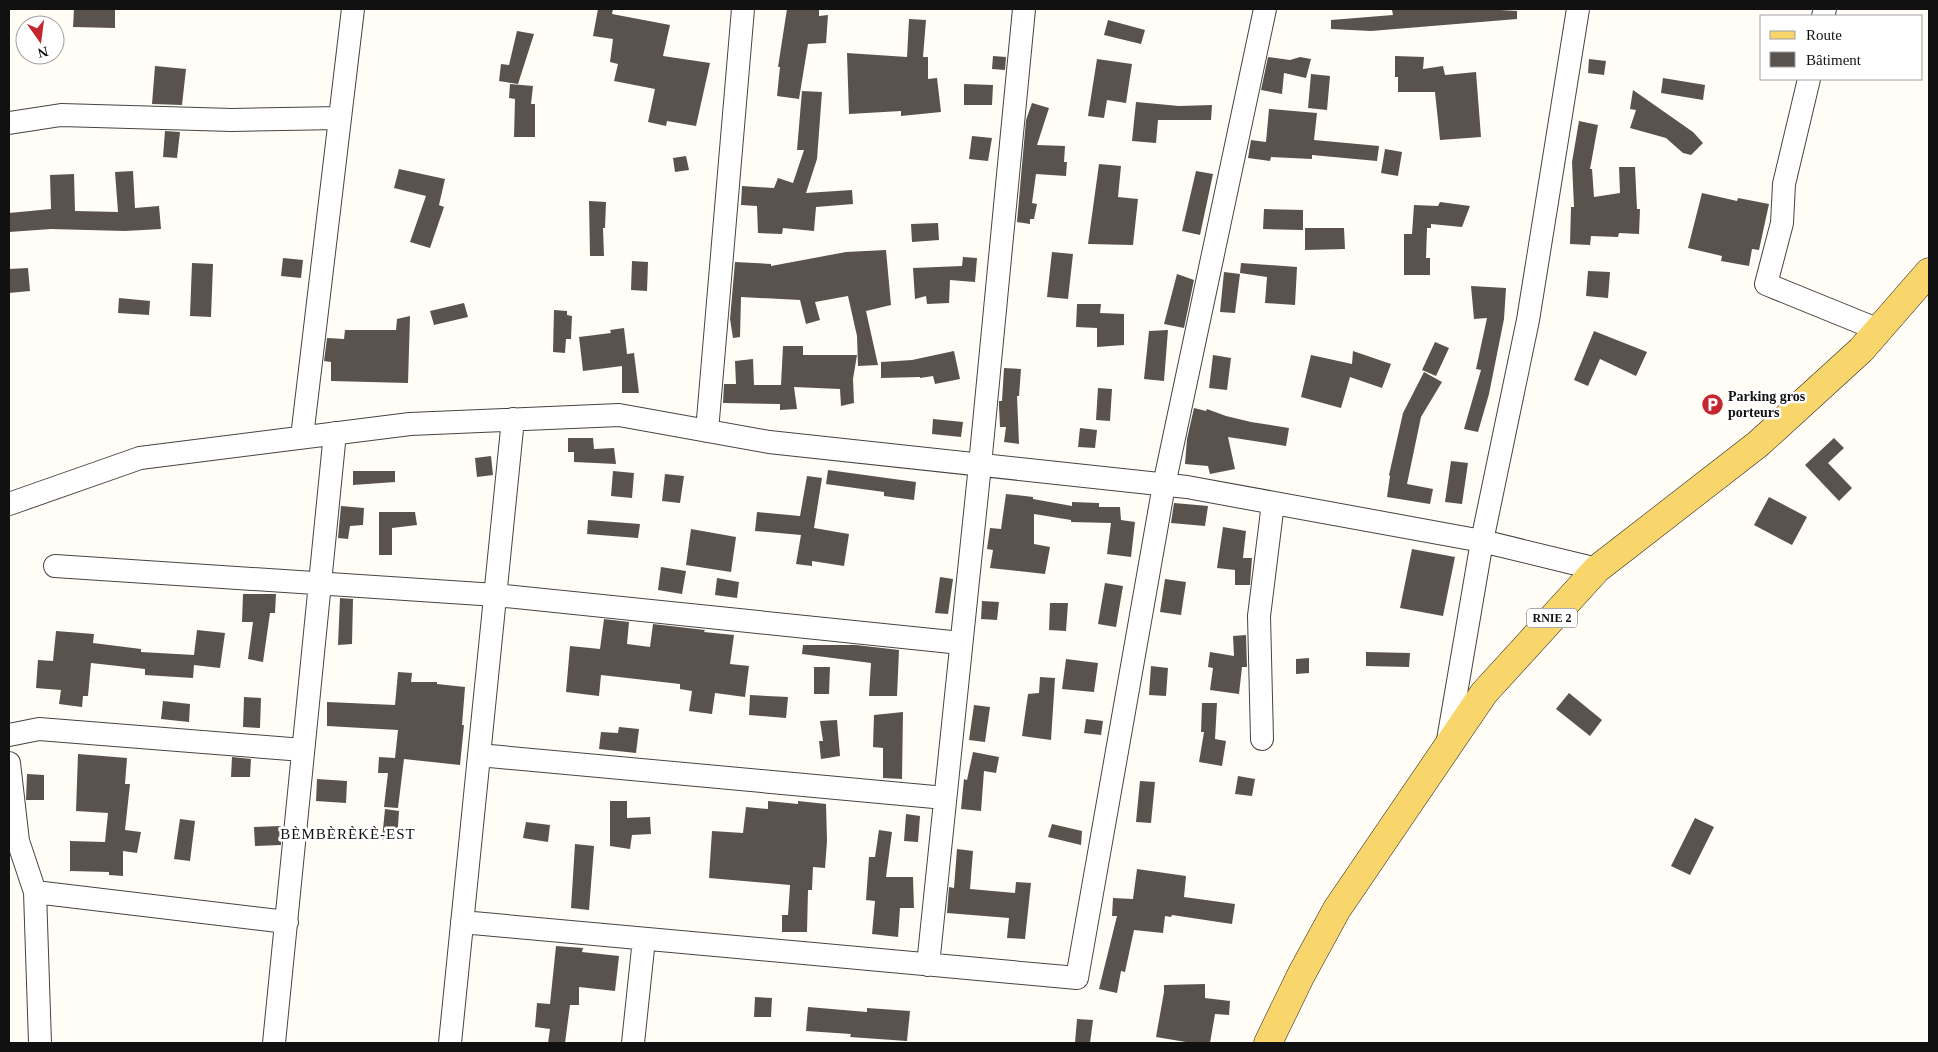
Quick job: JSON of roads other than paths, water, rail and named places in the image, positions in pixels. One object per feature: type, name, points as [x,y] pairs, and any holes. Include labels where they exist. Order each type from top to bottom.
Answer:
[{"type":"main road","name":"RNIE 2","points":[[1268,1043],[1301,975],[1337,909],[1484,693],[1597,569],[1758,444],[1861,350],[1929,272]]},
{"type":"street","points":[[302,437],[353,9]]},
{"type":"street","points":[[707,431],[743,9]]},
{"type":"street","points":[[928,965],[980,465],[1024,9]]},
{"type":"street","points":[[462,922],[1077,978],[1164,485],[1265,9]]},
{"type":"street","points":[[1446,748],[1482,541],[1528,320],[1578,9]]},
{"type":"street","points":[[1809,80],[1784,184],[1782,223],[1766,284],[1879,330]]},
{"type":"street","points":[[9,123],[61,114],[232,120],[340,118]]},
{"type":"street","points":[[9,504],[140,458],[410,424],[619,415],[769,442],[1164,485],[1482,541],[1597,569]]},
{"type":"street","points":[[450,1043],[513,419]]},
{"type":"street","points":[[274,1043],[335,433]]},
{"type":"street","points":[[1262,740],[1259,616],[1273,503]]},
{"type":"street","points":[[55,566],[496,594],[961,643]]},
{"type":"street","points":[[9,735],[39,729],[303,750]]},
{"type":"street","points":[[479,755],[945,798]]},
{"type":"street","points":[[9,763],[18,841],[35,892],[40,1043]]},
{"type":"street","points":[[35,892],[287,922]]},
{"type":"street","points":[[633,1043],[644,939]]},
{"type":"place","name":"Parking gros porteurs","points":[[1712,404]]},
{"type":"district","name":"BÈMBÈRÈKÈ-EST","points":[[348,834]]}]
